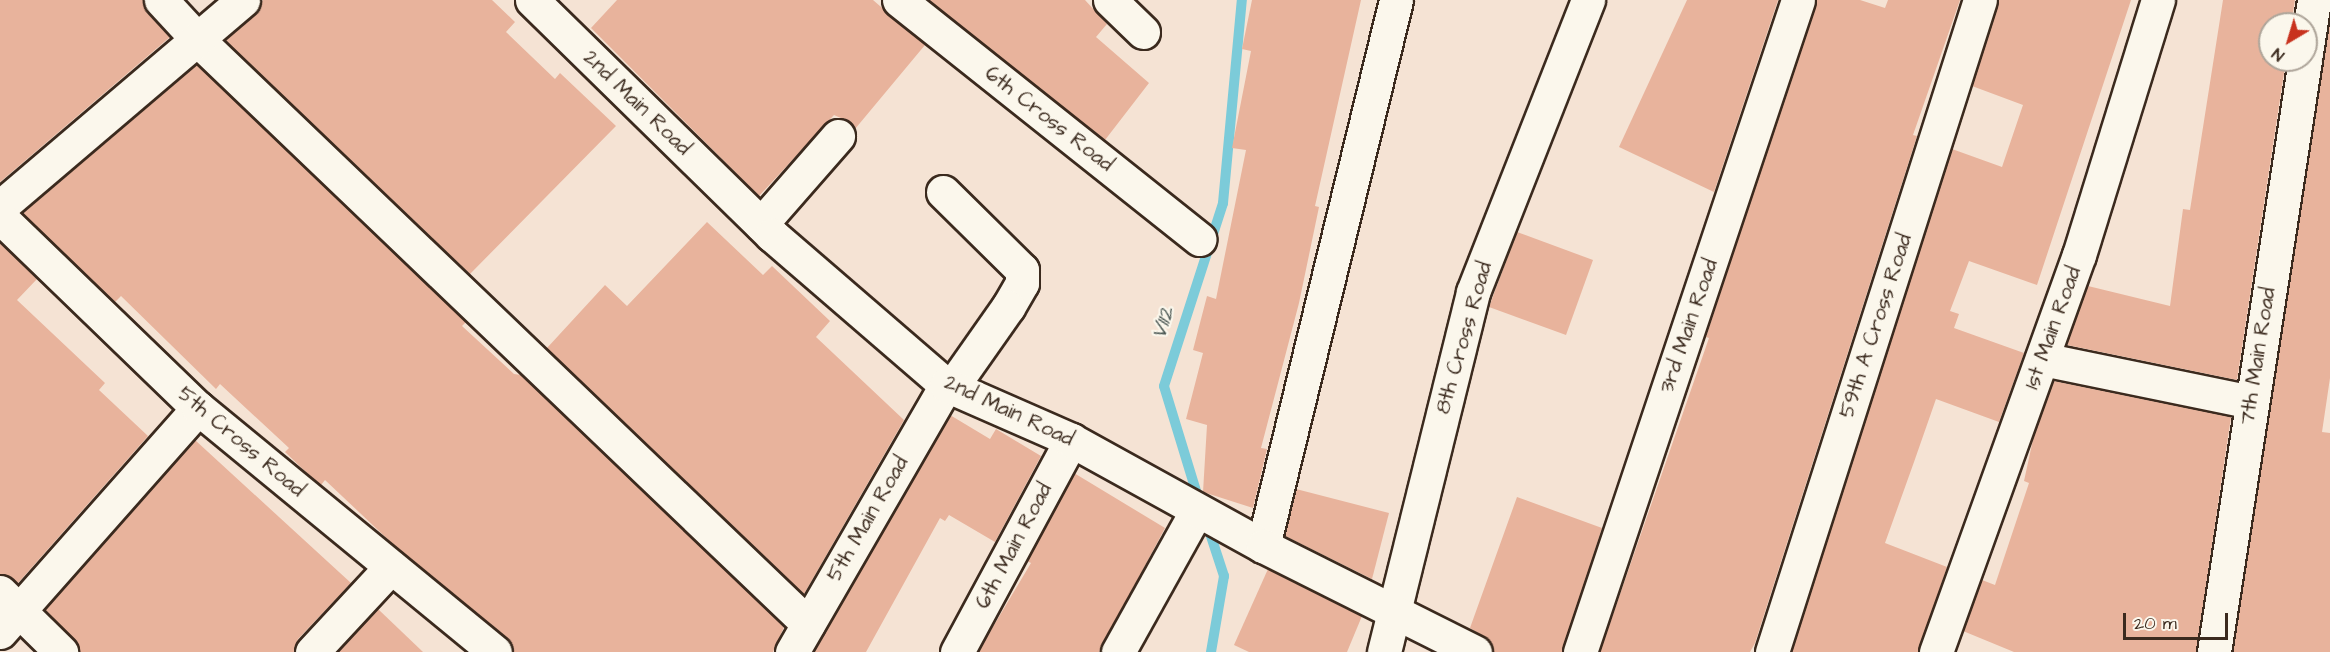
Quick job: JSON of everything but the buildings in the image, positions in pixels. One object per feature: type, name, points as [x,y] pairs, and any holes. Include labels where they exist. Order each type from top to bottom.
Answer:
[{"type":"street","points":[[161,0],[199,41],[808,624]]},
{"type":"street","points":[[0,207],[199,41],[243,0]]},
{"type":"street","name":"2nd Main Road","points":[[532,0],[761,224],[948,387],[1071,440],[1263,546],[1475,652]]},
{"type":"street","name":"6th Cross Road","points":[[899,0],[1199,239]]},
{"type":"street","points":[[1110,0],[1143,32]]},
{"type":"street","points":[[1263,546],[1396,0]]},
{"type":"street","name":"8th Cross Road","points":[[1384,652],[1473,292],[1588,0]]},
{"type":"street","name":"3rd Main Road","points":[[1580,652],[1798,0]]},
{"type":"street","name":"59th A Cross Road","points":[[1772,652],[1980,0]]},
{"type":"street","name":"1st Main Road","points":[[1936,652],[2079,255],[2158,0]]},
{"type":"street","name":"7th Main Road","points":[[2214,652],[2303,72]]},
{"type":"street","points":[[761,224],[838,136]]},
{"type":"street","name":"5th Main Road","points":[[792,652],[948,387],[1008,308],[1022,284],[1023,270],[943,192]]},
{"type":"street","name":"5th Cross Road","points":[[0,217],[198,408],[495,652]]},
{"type":"street","points":[[2042,359],[2251,402]]},
{"type":"street","points":[[61,652],[6,612],[198,408]]},
{"type":"street","name":"6th Main Road","points":[[957,652],[1071,440]]},
{"type":"street","points":[[1118,652],[1154,588],[1209,517]]},
{"type":"street","points":[[312,652],[391,567]]},
{"type":"waterway","name":"V112","points":[[1200,504],[1164,386],[1223,203],[1242,0]]},
{"type":"waterway","name":"V112","points":[[1207,524],[1224,576],[1211,652]]}]
